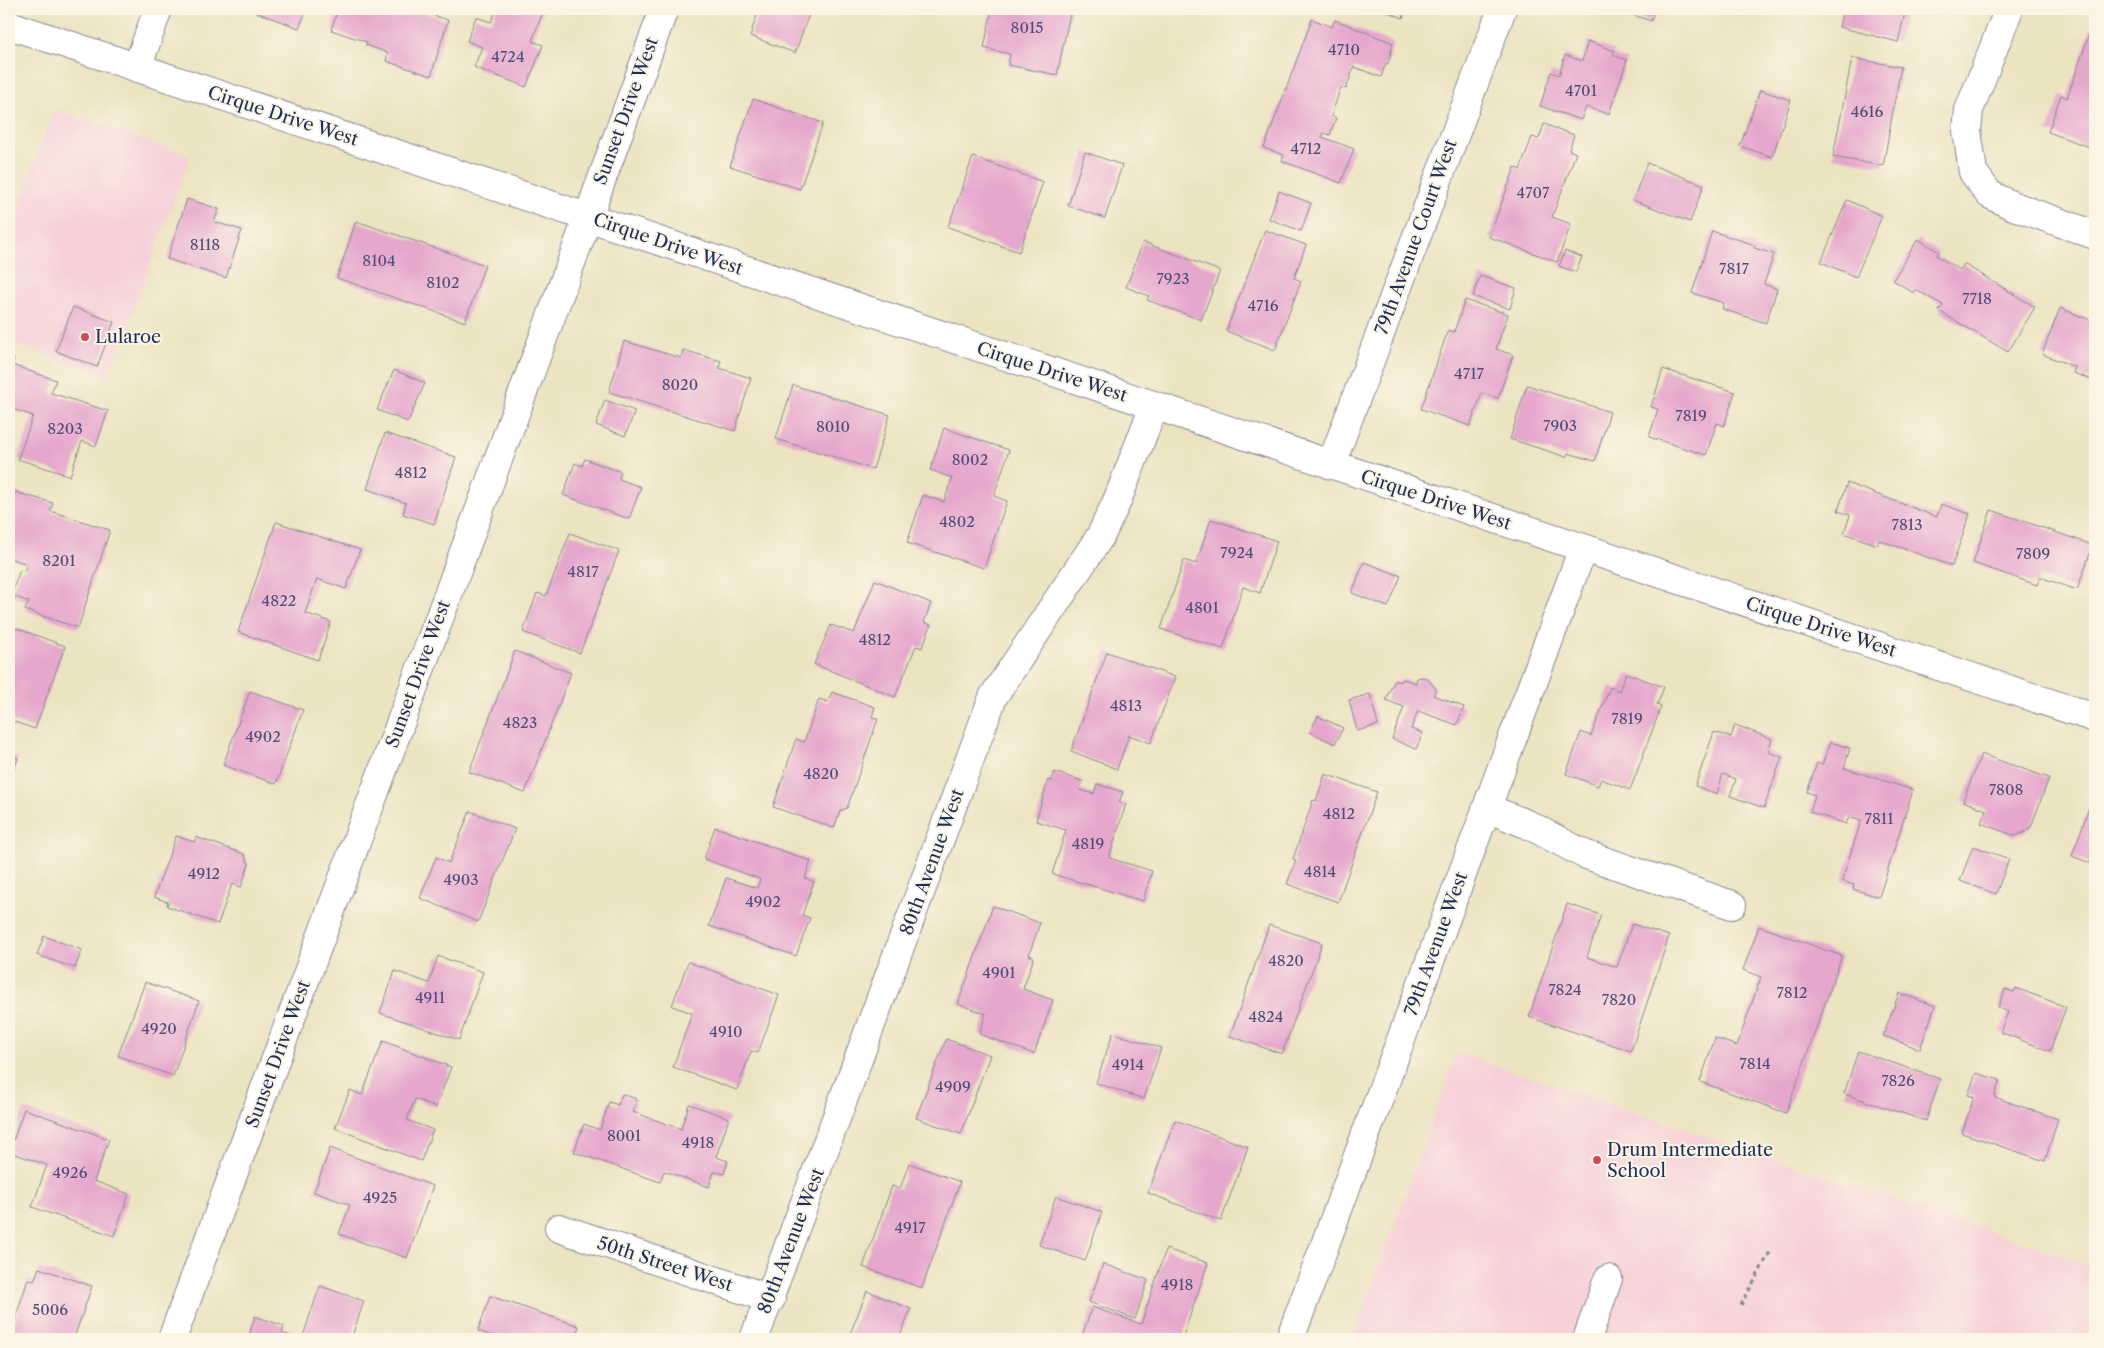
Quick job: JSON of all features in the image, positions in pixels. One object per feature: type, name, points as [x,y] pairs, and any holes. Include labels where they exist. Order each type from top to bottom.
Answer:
[{"type":"street","points":[[136,68],[158,9]]},
{"type":"street","name":"Sunset Drive West","points":[[172,1339],[664,9]]},
{"type":"street","name":"79th Avenue Court West","points":[[1331,465],[1502,9]]},
{"type":"street","points":[[2009,9],[1969,110],[1967,131],[1973,172],[1989,194],[2012,205],[2095,235]]},
{"type":"street","name":"Cirque Drive West","points":[[9,25],[2095,718]]},
{"type":"street","name":"80th Avenue West","points":[[754,1339],[771,1299],[993,697],[1101,535],[1117,501],[1154,406]]},
{"type":"street","name":"79th Avenue West","points":[[1290,1339],[1583,548]]},
{"type":"street","points":[[1487,808],[1529,825],[1584,854],[1732,905]]},
{"type":"street","name":"50th Street West","points":[[559,1228],[771,1299]]},
{"type":"street","points":[[1587,1339],[1608,1279]]},
{"type":"path","points":[[1741,1305],[1770,1252]]},
{"type":"shaded area","points":[[54,109],[190,156],[109,376],[9,342],[9,234]]},
{"type":"shaded area","name":"Drum Intermediate School","points":[[1457,1053],[2095,1267],[2095,1339],[1352,1339]]},
{"type":"building","points":[[247,9],[307,9],[299,28]]},
{"type":"building","points":[[338,9],[413,9],[448,20],[431,76],[386,61],[388,53],[366,45],[367,42],[331,30]]},
{"type":"building","points":[[497,9],[544,9],[532,41],[543,45],[526,87],[474,67],[482,47],[467,41],[476,17],[491,22]]},
{"type":"building","points":[[759,9],[811,9],[795,53],[750,36]]},
{"type":"building","points":[[992,9],[1071,9],[1057,75],[1008,65],[1010,54],[984,48]]},
{"type":"building","points":[[1380,9],[1406,9],[1403,18]]},
{"type":"building","points":[[1616,9],[1655,9],[1651,21]]},
{"type":"building","points":[[1843,9],[1906,9],[1898,42],[1839,27]]},
{"type":"building","points":[[1312,19],[1332,27],[1335,20],[1393,43],[1388,64],[1386,63],[1381,77],[1354,67],[1346,89],[1341,87],[1331,116],[1336,118],[1330,135],[1324,133],[1322,137],[1354,149],[1341,183],[1282,161],[1284,155],[1264,148]]},
{"type":"building","points":[[2092,26],[2095,27],[2095,149],[2048,132],[2061,95],[2067,98]]},
{"type":"building","points":[[1588,41],[1615,51],[1613,55],[1627,60],[1609,114],[1586,107],[1581,120],[1540,106],[1551,72],[1559,75],[1565,55],[1582,61]]},
{"type":"building","points":[[1852,58],[1901,67],[1883,166],[1833,157]]},
{"type":"building","points":[[1760,90],[1791,100],[1772,157],[1740,146]]},
{"type":"building","points":[[753,99],[823,123],[800,189],[730,166]]},
{"type":"building","points":[[1544,124],[1574,135],[1569,150],[1576,153],[1552,217],[1571,224],[1557,262],[1489,237],[1515,167],[1520,170],[1532,137],[1539,139]]},
{"type":"building","points":[[1085,152],[1122,165],[1105,218],[1068,206]]},
{"type":"building","points":[[973,157],[1043,182],[1019,252],[948,227]]},
{"type":"building","points":[[1647,163],[1704,185],[1690,222],[1633,200]]},
{"type":"building","points":[[1279,191],[1311,203],[1301,231],[1269,219]]},
{"type":"building","points":[[187,199],[219,209],[214,222],[242,230],[226,278],[167,259]]},
{"type":"building","points":[[1847,200],[1882,216],[1856,277],[1821,262]]},
{"type":"building","points":[[356,221],[485,265],[465,322],[337,278]]},
{"type":"building","points":[[1265,230],[1306,245],[1294,278],[1301,281],[1275,350],[1226,331]]},
{"type":"building","points":[[1712,231],[1755,245],[1754,248],[1774,254],[1764,284],[1777,289],[1766,323],[1722,309],[1724,303],[1692,293]]},
{"type":"building","points":[[1918,239],[1939,252],[1937,256],[1960,270],[1964,264],[2035,307],[2008,352],[1939,311],[1943,305],[1916,290],[1914,293],[1893,280]]},
{"type":"building","points":[[1143,242],[1220,271],[1201,320],[1147,300],[1149,296],[1126,287]]},
{"type":"building","points":[[1565,251],[1582,257],[1576,272],[1559,266]]},
{"type":"building","points":[[1480,276],[1516,288],[1510,309],[1473,296]]},
{"type":"building","points":[[1465,300],[1508,314],[1496,349],[1513,355],[1498,398],[1482,393],[1470,426],[1421,409],[1448,330],[1454,332]]},
{"type":"building","name":"Lularoe","points":[[73,307],[114,322],[97,367],[56,351]]},
{"type":"building","points":[[2060,308],[2093,321],[2095,315],[2095,381],[2073,373],[2075,367],[2042,354]]},
{"type":"building","points":[[624,341],[681,358],[683,350],[721,361],[719,368],[751,378],[735,431],[609,392]]},
{"type":"building","points":[[9,357],[14,359],[12,365],[56,380],[51,393],[108,411],[96,446],[82,441],[70,476],[18,459],[33,416],[9,408]]},
{"type":"building","points":[[1663,369],[1735,392],[1724,426],[1717,423],[1706,455],[1649,437],[1658,409],[1651,407]]},
{"type":"building","points":[[394,370],[425,383],[408,422],[377,410]]},
{"type":"building","points":[[793,385],[890,415],[873,469],[776,439]]},
{"type":"building","points":[[1527,385],[1610,412],[1595,461],[1568,453],[1566,457],[1510,439]]},
{"type":"building","points":[[605,400],[635,411],[625,436],[596,425]]},
{"type":"building","points":[[944,428],[1009,450],[994,496],[1007,501],[984,568],[907,543],[923,495],[944,502],[952,478],[930,470]]},
{"type":"building","points":[[385,433],[456,457],[434,524],[403,514],[406,503],[367,489]]},
{"type":"building","points":[[585,459],[621,472],[619,479],[641,487],[629,519],[563,495],[575,463],[582,466]]},
{"type":"building","points":[[1847,483],[1937,517],[1941,504],[1970,514],[1952,566],[1879,540],[1877,545],[1844,533],[1850,515],[1838,511]]},
{"type":"building","points":[[15,492],[53,503],[50,511],[110,530],[78,628],[25,610],[29,602],[11,595],[20,570],[24,571],[27,564],[9,558],[9,512]]},
{"type":"building","points":[[1991,510],[2093,545],[2077,590],[2040,577],[2037,585],[1973,563]]},
{"type":"building","points":[[1211,519],[1277,541],[1260,593],[1243,587],[1223,649],[1161,629],[1184,560],[1196,564]]},
{"type":"building","points":[[276,522],[360,550],[346,589],[317,579],[305,613],[331,622],[318,660],[238,632]]},
{"type":"building","points":[[570,533],[619,551],[580,653],[523,632],[537,593],[546,596]]},
{"type":"building","points":[[1364,562],[1401,576],[1388,607],[1352,593]]},
{"type":"building","points":[[875,580],[931,603],[924,622],[931,625],[922,648],[916,646],[895,697],[814,664],[831,625],[854,633]]},
{"type":"building","points":[[16,628],[65,646],[35,729],[9,720],[9,643]]},
{"type":"building","points":[[515,651],[571,673],[525,793],[469,772]]},
{"type":"building","points":[[1107,652],[1175,677],[1151,743],[1129,735],[1117,769],[1071,751]]},
{"type":"building","points":[[1626,673],[1664,687],[1657,705],[1661,707],[1630,790],[1601,779],[1598,786],[1566,774],[1581,732],[1591,736],[1610,687],[1619,691]]},
{"type":"building","points":[[1417,678],[1428,679],[1436,689],[1433,695],[1464,707],[1457,725],[1418,711],[1411,729],[1423,733],[1416,749],[1392,739],[1404,707],[1386,700],[1394,681],[1402,681],[1403,679],[1416,683]]},
{"type":"building","points":[[250,691],[303,710],[276,784],[223,765]]},
{"type":"building","points":[[832,692],[875,707],[872,717],[878,719],[847,808],[840,811],[834,828],[773,807],[796,739],[804,742],[819,699],[828,702]]},
{"type":"building","points":[[1370,694],[1378,725],[1357,731],[1349,700]]},
{"type":"building","points":[[1318,716],[1343,728],[1335,744],[1310,732]]},
{"type":"building","points":[[1735,725],[1772,739],[1768,752],[1782,757],[1764,808],[1730,796],[1736,779],[1723,774],[1717,794],[1695,786],[1714,732],[1731,737]]},
{"type":"building","points":[[1830,742],[1850,748],[1844,768],[1913,790],[1879,897],[1853,889],[1854,885],[1842,881],[1861,821],[1849,817],[1846,824],[1810,812],[1815,795],[1807,792],[1817,763],[1822,765]]},
{"type":"building","points":[[1981,754],[2049,778],[2031,827],[2023,833],[2015,836],[1981,823],[1986,810],[1963,801]]},
{"type":"building","points":[[9,755],[18,758],[9,783]]},
{"type":"building","points":[[1054,772],[1082,781],[1080,790],[1094,794],[1097,784],[1123,792],[1119,802],[1126,804],[1109,858],[1152,871],[1143,901],[1052,874],[1066,830],[1036,821],[1048,780],[1052,781]]},
{"type":"building","points":[[1325,774],[1377,792],[1338,902],[1287,884],[1296,860],[1293,859],[1313,800],[1316,801]]},
{"type":"building","points":[[2090,805],[2095,807],[2095,865],[2072,856]]},
{"type":"building","points":[[470,811],[515,829],[478,922],[420,898],[436,857],[449,863]]},
{"type":"building","points":[[715,827],[811,861],[805,878],[814,882],[802,915],[810,918],[796,956],[709,926],[726,878],[757,888],[760,879],[704,859]]},
{"type":"building","points":[[176,836],[194,842],[196,837],[244,854],[249,864],[241,887],[232,884],[218,924],[167,906],[168,902],[154,897]]},
{"type":"building","points":[[1973,846],[2009,859],[1996,894],[1960,881]]},
{"type":"building","points":[[1567,904],[1601,915],[1587,957],[1617,967],[1632,924],[1669,936],[1631,1051],[1529,1017]]},
{"type":"building","points":[[993,906],[1040,923],[1029,955],[1034,957],[1023,989],[1053,1000],[1034,1054],[979,1034],[986,1014],[958,1004]]},
{"type":"building","points":[[1269,925],[1322,943],[1282,1054],[1230,1036]]},
{"type":"building","points":[[1759,926],[1842,956],[1786,1113],[1700,1082],[1715,1038],[1737,1046],[1761,977],[1743,970]]},
{"type":"building","points":[[44,936],[82,950],[75,968],[37,955]]},
{"type":"building","points":[[438,956],[483,972],[459,1040],[380,1013],[395,971],[429,983]]},
{"type":"building","points":[[688,962],[779,995],[758,1053],[751,1051],[737,1090],[673,1067],[692,1013],[672,1006]]},
{"type":"building","points":[[145,982],[199,1001],[173,1076],[118,1056]]},
{"type":"building","points":[[2016,988],[2066,1007],[2050,1051],[2000,1032],[2008,1012],[1998,1007],[2005,989],[2014,992]]},
{"type":"building","points":[[1899,993],[1935,1006],[1920,1049],[1883,1036]]},
{"type":"building","points":[[1113,1033],[1161,1048],[1144,1099],[1096,1083]]},
{"type":"building","points":[[946,1039],[990,1055],[961,1134],[916,1118]]},
{"type":"building","points":[[383,1041],[451,1067],[436,1107],[415,1099],[407,1120],[433,1130],[421,1161],[335,1128],[350,1090],[362,1095]]},
{"type":"building","points":[[1858,1051],[1940,1079],[1926,1121],[1844,1094]]},
{"type":"building","points":[[1976,1073],[2000,1080],[1994,1097],[2058,1119],[2045,1161],[1962,1133],[1974,1097],[1968,1095]]},
{"type":"building","points":[[622,1094],[637,1099],[633,1112],[681,1129],[689,1104],[729,1118],[716,1157],[728,1161],[724,1174],[714,1172],[709,1187],[664,1171],[660,1182],[574,1152],[584,1124],[600,1130],[609,1102],[618,1105]]},
{"type":"building","points":[[24,1109],[109,1139],[94,1181],[129,1194],[114,1236],[32,1207],[47,1165],[9,1152]]},
{"type":"building","points":[[1175,1120],[1248,1147],[1221,1221],[1148,1193]]},
{"type":"building","points":[[330,1148],[433,1186],[407,1258],[339,1234],[350,1205],[314,1192]]},
{"type":"building","points":[[909,1163],[960,1182],[922,1288],[863,1267],[892,1186],[900,1189]]},
{"type":"building","points":[[1056,1196],[1102,1212],[1085,1261],[1039,1245]]},
{"type":"building","points":[[1166,1249],[1208,1263],[1182,1339],[1081,1339],[1092,1307],[1141,1324]]},
{"type":"building","points":[[1103,1264],[1148,1280],[1135,1319],[1089,1302]]},
{"type":"building","points":[[39,1268],[92,1286],[74,1338],[68,1335],[66,1339],[9,1339],[28,1279],[34,1281]]},
{"type":"building","points":[[320,1286],[364,1301],[351,1339],[302,1339]]},
{"type":"building","points":[[867,1291],[911,1309],[899,1339],[848,1339]]},
{"type":"building","points":[[490,1296],[579,1326],[575,1339],[499,1339],[478,1331]]},
{"type":"building","points":[[255,1316],[284,1326],[282,1333],[300,1339],[248,1339]]},
{"type":"place","name":"Lularoe","points":[[85,337]]},
{"type":"place","name":"Drum Intermediate School","points":[[1597,1160]]}]
